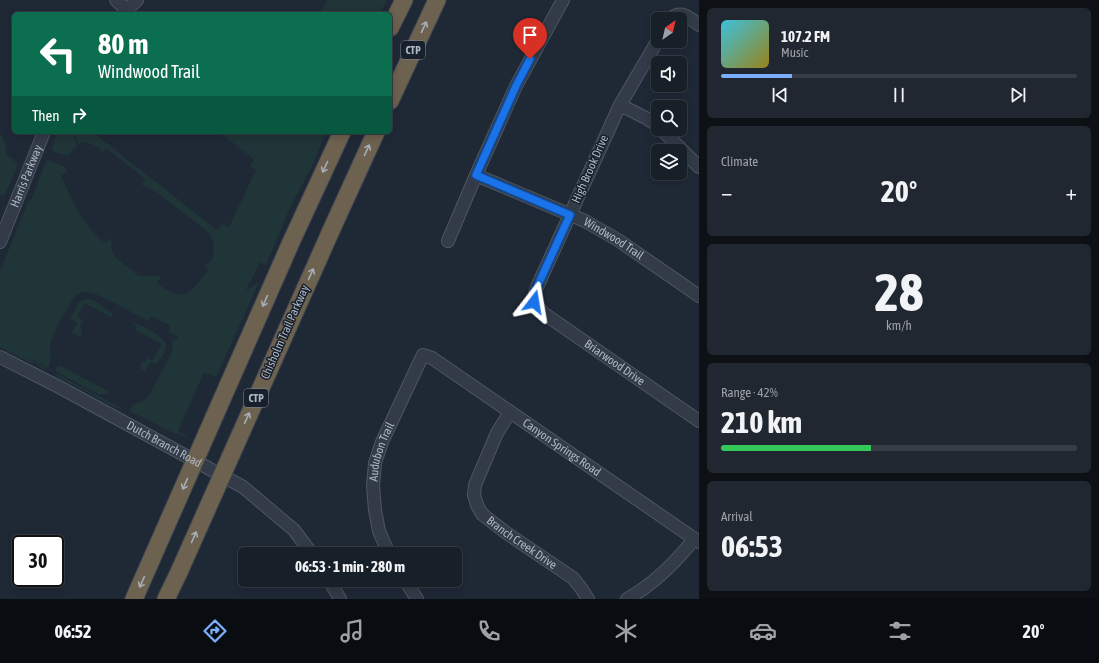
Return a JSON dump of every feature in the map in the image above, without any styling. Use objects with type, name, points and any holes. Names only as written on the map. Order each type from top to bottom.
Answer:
[{"type":"highway","name":"CTP","points":[[392,24],[404,0]]},
{"type":"highway","name":"CTP","points":[[392,97],[437,0]]},
{"type":"highway","name":"CTP","points":[[134,599],[292,240],[341,134]]},
{"type":"highway","name":"Chisholm Trail Parkway","points":[[166,599],[375,134]]},
{"type":"street","points":[[116,0],[125,12],[137,0]]},
{"type":"street","points":[[448,241],[516,86],[563,0]]},
{"type":"street","points":[[687,15],[699,25]]},
{"type":"street","name":"High Brook Drive","points":[[534,302],[534,293],[620,105],[653,48]]},
{"type":"street","points":[[620,105],[651,121]]},
{"type":"street","name":"Harris Parkway","points":[[1,240],[43,134]]},
{"type":"street","points":[[668,136],[699,167]]},
{"type":"street","name":"Windwood Trail","points":[[476,175],[585,221],[618,240],[699,296]]},
{"type":"street","name":"Briarwood Drive","points":[[534,302],[537,308],[546,315],[699,421]]},
{"type":"street","name":"Canyon Springs Road","points":[[423,355],[432,358],[696,540]]},
{"type":"street","name":"Audubon Trail","points":[[386,547],[379,530],[375,510],[373,486],[375,463],[382,442],[423,355]]},
{"type":"street","name":"Dutch Branch Road","points":[[0,357],[61,388],[243,487],[294,530],[307,547]]},
{"type":"street","name":"Branch Creek Drive","points":[[510,412],[497,433],[475,485],[474,494],[477,505],[482,514],[505,532],[573,578],[588,599]]},
{"type":"street","points":[[627,599],[659,576],[696,540]]},
{"type":"street","points":[[333,587],[340,599]]},
{"type":"street","points":[[409,587],[417,599]]},
{"type":"green space","points":[[327,0],[387,0],[381,12],[321,12]]},
{"type":"green space","points":[[0,134],[5,143],[7,155],[17,163],[16,170],[4,196],[0,195]]},
{"type":"green space","points":[[57,134],[73,134],[77,146],[67,156],[51,150]]},
{"type":"green space","points":[[75,134],[95,134],[217,230],[222,224],[229,227],[256,170],[250,166],[254,159],[222,134],[325,134],[312,166],[289,210],[266,265],[260,262],[246,291],[259,282],[216,377],[204,372],[178,431],[187,437],[169,431],[130,411],[133,405],[148,397],[172,352],[172,339],[176,341],[178,337],[168,332],[170,326],[152,316],[148,321],[98,295],[86,292],[77,295],[73,299],[55,330],[50,345],[50,364],[48,368],[29,358],[46,368],[43,369],[35,363],[31,363],[0,347],[0,271],[29,200],[31,201],[47,160],[65,167],[67,172],[61,175],[78,212],[90,228],[105,243],[110,238],[112,244],[111,249],[116,258],[139,276],[158,276],[161,278],[157,283],[174,293],[180,294],[186,293],[197,285],[208,270],[204,265],[209,263],[212,259],[213,242],[207,231],[156,192],[142,185],[145,179],[106,148],[102,153],[96,146],[85,142],[78,143]]},
{"type":"green space","points":[[86,299],[93,300],[113,314],[111,317],[84,303],[77,317],[83,320],[80,327],[82,333],[81,336],[78,336],[72,333],[77,323],[70,319],[79,302]]},
{"type":"green space","points":[[136,323],[160,336],[166,344],[164,354],[157,364],[150,362],[145,371],[141,369],[141,363],[145,362],[148,358],[152,361],[162,344],[135,330],[137,326],[133,324]]},
{"type":"green space","points":[[61,366],[108,391],[109,394],[98,394],[55,371],[57,367]]},
{"type":"green space","points":[[55,373],[121,408],[116,408],[58,377]]},
{"type":"route","points":[[530,59],[516,86],[476,175],[570,215],[534,293],[534,302]]}]
